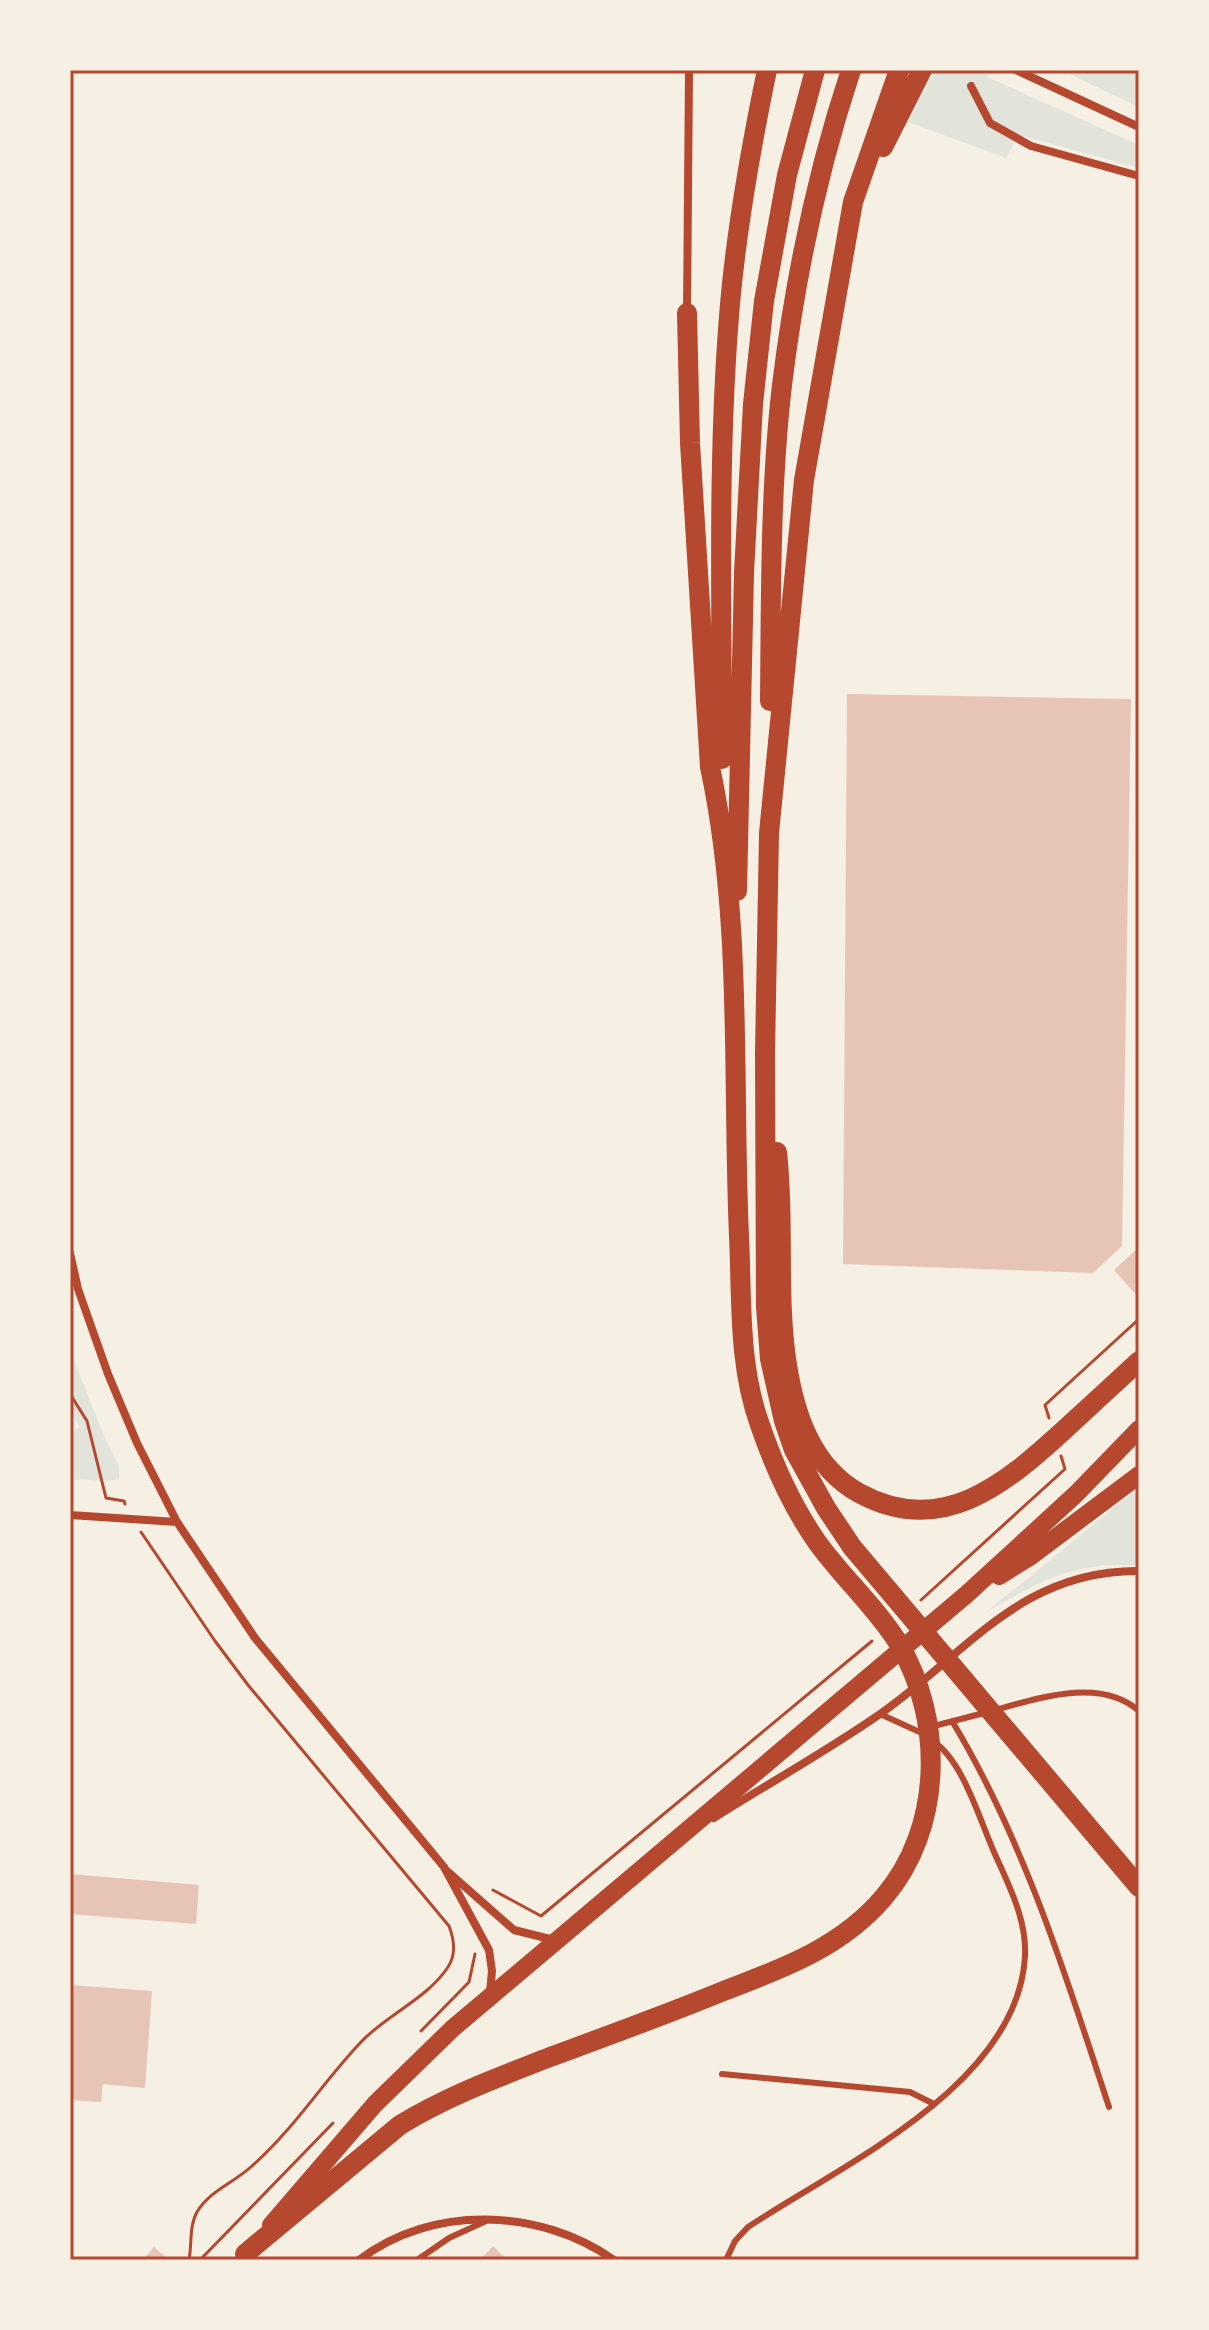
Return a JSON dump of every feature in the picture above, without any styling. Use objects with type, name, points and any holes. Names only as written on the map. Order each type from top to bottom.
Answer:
[{"type":"highway","points":[[718,804],[722,761],[722,478],[726,359],[738,241],[767,70]]},
{"type":"highway","points":[[732,939],[738,876],[744,573],[753,404],[764,301],[787,175],[815,70]]},
{"type":"highway","points":[[851,70],[813,210],[782,386],[774,515],[765,1053],[766,1307],[770,1359],[794,1450],[852,1547],[1139,1887]]},
{"type":"highway","points":[[769,833],[804,480],[853,202],[899,70]]},
{"type":"highway","points":[[850,232],[869,177],[922,70]]},
{"type":"highway","points":[[242,2257],[400,2125],[424,2110],[503,2075],[715,1995],[824,1949],[854,1927],[884,1897],[902,1873],[917,1839],[926,1805],[931,1753],[921,1695],[898,1642],[818,1542],[793,1503],[774,1464],[748,1386],[738,1214],[732,939],[718,804],[710,767],[690,443],[687,313]]},
{"type":"highway","points":[[765,1053],[782,1195],[783,1317],[787,1365],[803,1425],[817,1453],[835,1475],[857,1491],[886,1504],[927,1510],[957,1505],[985,1493],[1016,1471],[1139,1361]]},
{"type":"main road","points":[[242,2257],[375,2104],[452,2029],[967,1594],[1076,1494],[1139,1429]]},
{"type":"main road","points":[[967,1594],[1031,1556],[1139,1475]]},
{"type":"street","points":[[687,313],[689,70]]},
{"type":"street","points":[[1016,70],[1139,127]]},
{"type":"street","points":[[971,86],[990,123],[1031,146],[1139,176]]},
{"type":"street","points":[[70,1256],[78,1289],[108,1374],[137,1443],[177,1522],[255,1638],[444,1867],[514,1930],[555,1940]]},
{"type":"street","points":[[70,1515],[177,1522]]},
{"type":"street","points":[[658,1853],[880,1714],[1004,1614],[1044,1590],[1077,1578],[1110,1571],[1139,1571]]},
{"type":"street","points":[[444,1867],[489,1950],[492,1971],[489,1997]]},
{"type":"street","points":[[359,2260],[380,2244],[433,2223],[490,2220],[535,2224],[584,2240],[614,2260]]},
{"type":"lane","points":[[918,1730],[1034,1699],[1086,1692],[1110,1695],[1139,1711]]},
{"type":"lane","points":[[726,2260],[735,2241],[748,2227],[883,2144],[934,2104],[998,2038],[1012,2013],[1021,1983],[1025,1954],[1014,1897],[954,1760],[943,1747],[918,1730],[880,1714]]},
{"type":"lane","points":[[952,1721],[976,1761],[1035,1895],[1064,1969],[1109,2107]]},
{"type":"lane","points":[[722,2074],[910,2092],[934,2104]]},
{"type":"lane","points":[[417,2260],[449,2238],[490,2220]]},
{"type":"path","points":[[1052,1428],[1045,1405],[1139,1319]]},
{"type":"path","points":[[70,1394],[87,1421],[106,1498],[124,1501],[134,1521],[248,1685],[449,1926],[453,1936],[453,1952],[446,1969],[414,2000],[360,2043],[274,2145],[236,2179],[212,2195],[198,2211],[193,2222],[189,2260]]},
{"type":"path","points":[[922,1600],[1065,1469],[1060,1453]]},
{"type":"path","points":[[493,1890],[541,1916],[875,1638]]},
{"type":"path","points":[[415,2038],[469,1982],[476,1952]]},
{"type":"path","points":[[200,2260],[340,2115]]},
{"type":"shaded area","points":[[935,70],[990,70],[987,77],[1139,145],[1139,168],[1019,135],[1006,158],[908,122]]},
{"type":"shaded area","points":[[1061,70],[1139,70],[1139,107]]},
{"type":"shaded area","points":[[70,1350],[119,1466],[119,1479],[70,1479],[70,1433],[80,1427],[70,1412]]},
{"type":"shaded area","points":[[1139,1487],[1139,1566],[1095,1566],[1076,1570],[1040,1583],[985,1613]]},
{"type":"building","points":[[847,694],[1131,699],[1122,1246],[1093,1273],[843,1264]]},
{"type":"building","points":[[1139,1247],[1139,1298],[1114,1270]]},
{"type":"building","points":[[70,1874],[199,1885],[196,1924],[70,1914]]},
{"type":"building","points":[[70,1985],[152,1991],[145,2088],[103,2084],[101,2102],[70,2100]]},
{"type":"building","points":[[493,2246],[507,2260],[480,2260]]},
{"type":"building","points":[[154,2247],[169,2260],[143,2260]]}]
